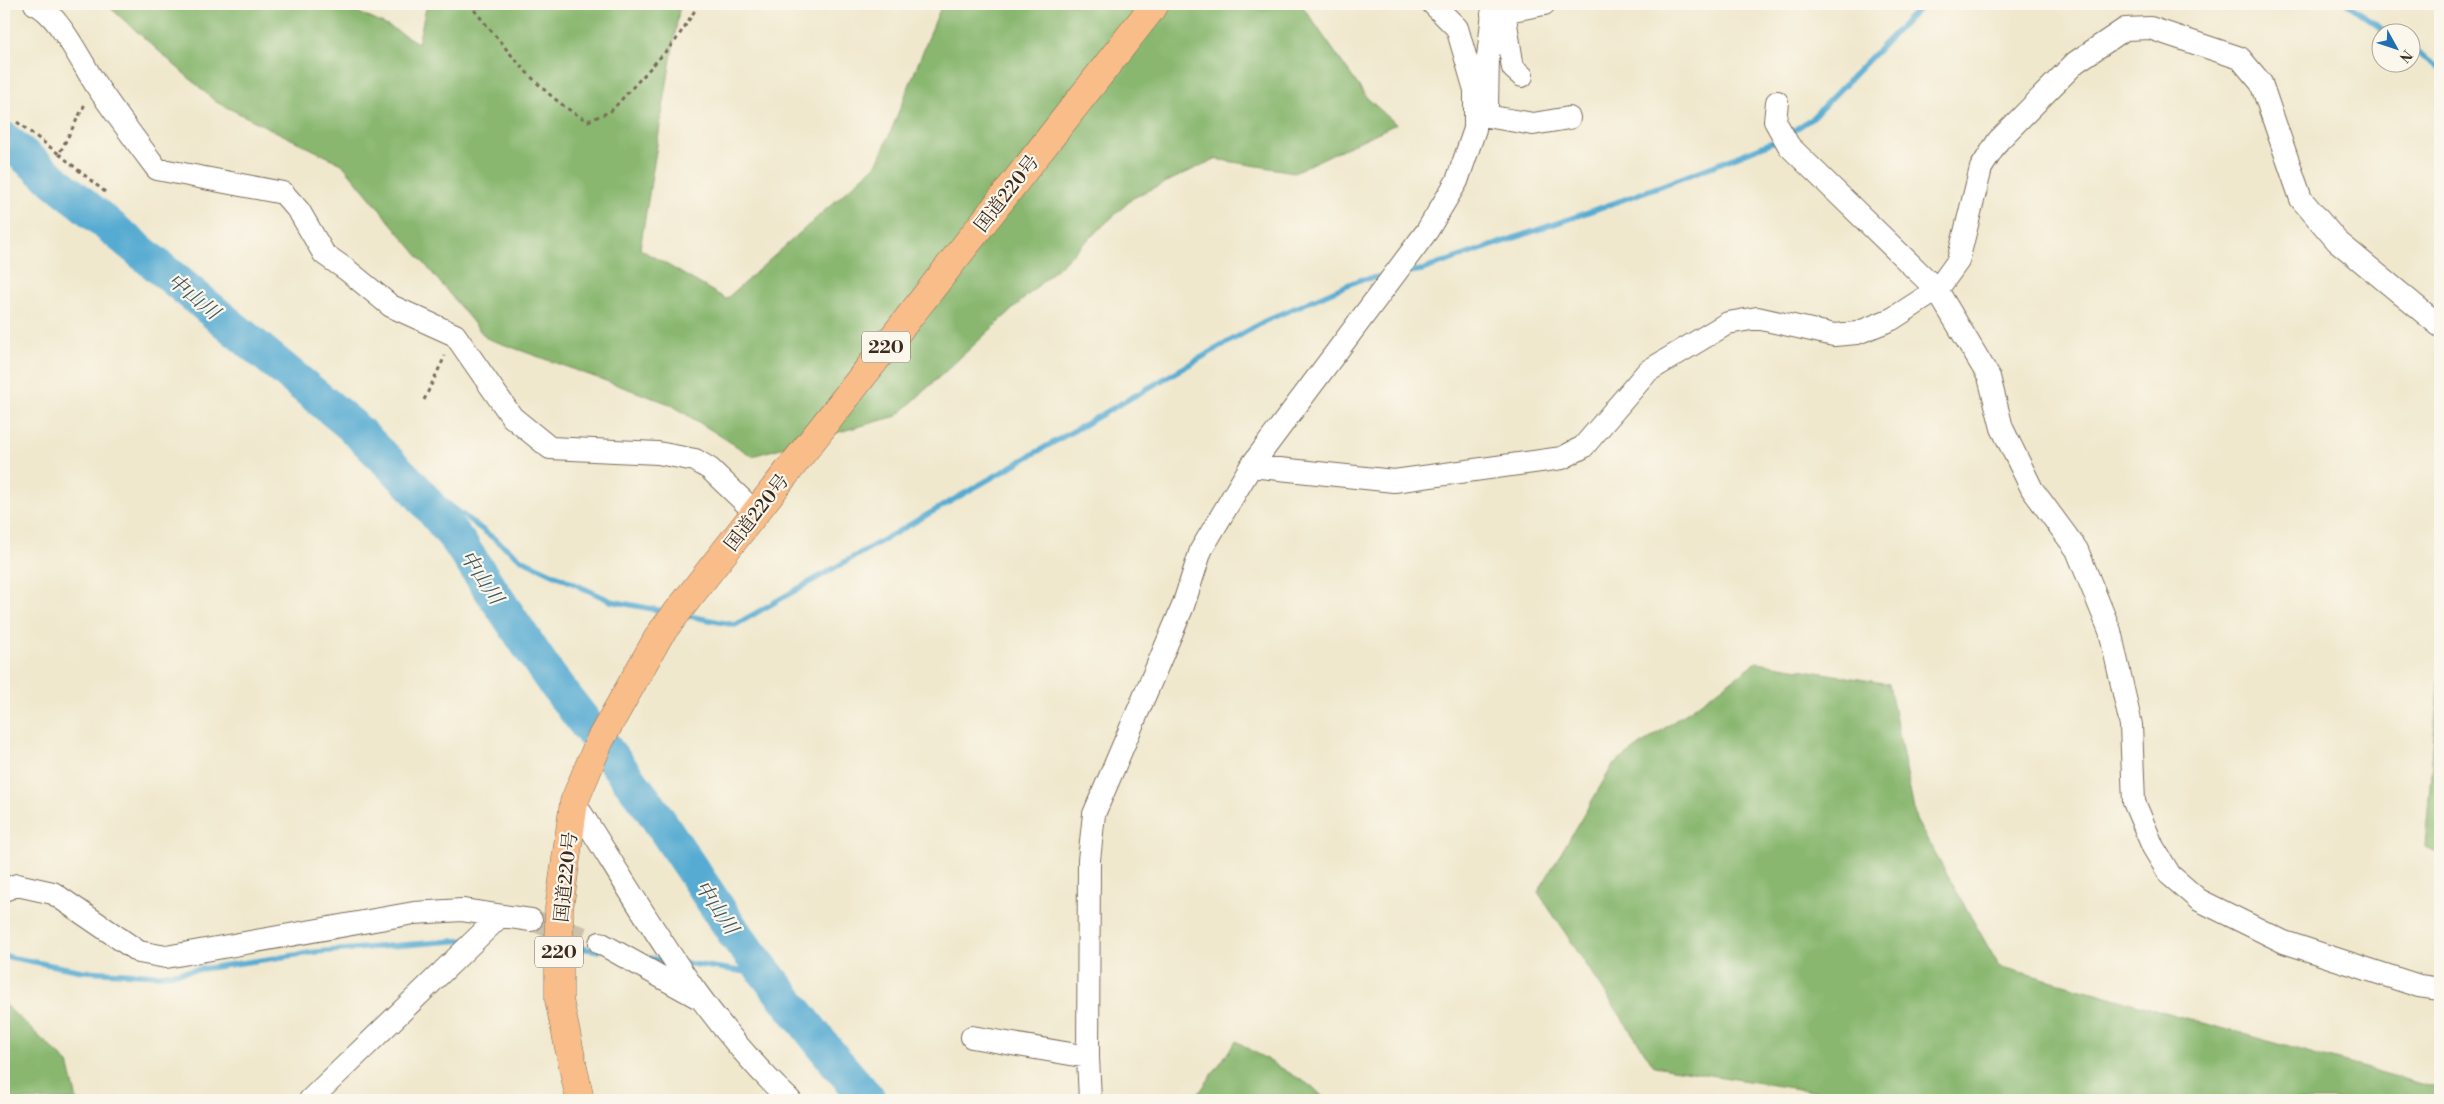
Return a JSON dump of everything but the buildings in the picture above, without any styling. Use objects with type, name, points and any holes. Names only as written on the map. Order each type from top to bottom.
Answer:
[{"type":"highway","name":"国道220号","points":[[580,1100],[559,1000],[559,909],[574,802],[600,740],[660,634],[1155,4]]},
{"type":"street","points":[[35,4],[44,8],[76,51],[96,84],[157,169],[283,193],[298,211],[324,254],[348,270],[391,306],[455,335],[512,417],[550,448],[658,453],[696,460],[710,469],[756,513]]},
{"type":"street","points":[[1433,4],[1456,28],[1481,115]]},
{"type":"street","points":[[1497,10],[1544,4]]},
{"type":"street","points":[[1090,1100],[1088,1057],[1089,860],[1094,814],[1183,606],[1201,550],[1251,466],[1427,231],[1458,181],[1481,115],[1488,57],[1497,10]]},
{"type":"street","points":[[1497,10],[1513,68],[1522,76]]},
{"type":"street","points":[[1251,466],[1394,481],[1562,458],[1583,446],[1648,370],[1728,323],[1758,318],[1834,335],[1857,333],[1892,319],[1937,290],[1958,261],[1981,168],[1998,141],[2076,62],[2125,29],[2150,28],[2240,58],[2261,83],[2301,199],[2337,241],[2440,326]]},
{"type":"street","points":[[1777,102],[1775,121],[1789,146],[1937,290],[1989,377],[2002,428],[2032,489],[2077,550],[2110,630],[2131,725],[2134,802],[2153,846],[2170,875],[2199,900],[2284,942],[2419,986],[2440,989]]},
{"type":"street","points":[[1481,115],[1533,124],[1569,118]]},
{"type":"street","points":[[574,802],[701,999],[781,1096]]},
{"type":"street","points":[[4,890],[17,885],[53,893],[139,952],[166,957],[414,913],[462,910],[530,920]]},
{"type":"street","points":[[310,1100],[500,916]]},
{"type":"street","points":[[600,943],[701,999]]},
{"type":"street","points":[[972,1037],[1088,1057]]},
{"type":"path","points":[[469,4],[536,84],[568,111],[588,121],[610,111],[676,40],[699,4]]},
{"type":"path","points":[[59,154],[96,84]]},
{"type":"path","points":[[17,122],[105,192]]},
{"type":"path","points":[[424,400],[455,335]]},
{"type":"green space","points":[[106,4],[340,4],[392,28],[418,43],[427,4],[680,4],[640,249],[726,299],[878,163],[942,4],[1301,4],[1367,98],[1396,124],[1294,172],[1215,159],[1133,198],[897,416],[752,456],[670,404],[486,338],[342,164],[216,102]]},
{"type":"green space","points":[[2440,661],[2440,854],[2425,847]]},
{"type":"green space","points":[[1757,662],[1889,684],[1916,820],[1999,966],[2440,1089],[2440,1100],[1842,1100],[1823,1093],[1654,1066],[1538,892],[1613,765]]},
{"type":"green space","points":[[4,1004],[68,1063],[77,1100],[4,1100]]},
{"type":"green space","points":[[1236,1041],[1313,1087],[1326,1100],[1194,1100]]},
{"type":"waterway","points":[[1788,134],[1811,119],[1923,4]]},
{"type":"waterway","points":[[2348,4],[2372,22]]},
{"type":"waterway","points":[[2422,56],[2440,69]]},
{"type":"waterway","name":"中山川","points":[[4,139],[351,425],[413,486],[458,541],[549,676],[650,807],[737,937],[836,1062],[869,1100]]},
{"type":"waterway","points":[[1403,273],[1422,270],[1602,207],[1780,139]]},
{"type":"waterway","points":[[684,615],[735,625],[1265,321],[1359,280],[1384,276]]},
{"type":"waterway","points":[[413,486],[439,497],[521,559],[611,601],[668,612]]},
{"type":"waterway","points":[[4,956],[82,971],[161,975],[316,952],[466,940]]},
{"type":"waterway","points":[[580,948],[599,951]]},
{"type":"waterway","points":[[643,957],[666,961]]},
{"type":"waterway","points":[[685,963],[767,975]]},
{"type":"tunnel","points":[[531,920],[600,943]]}]
